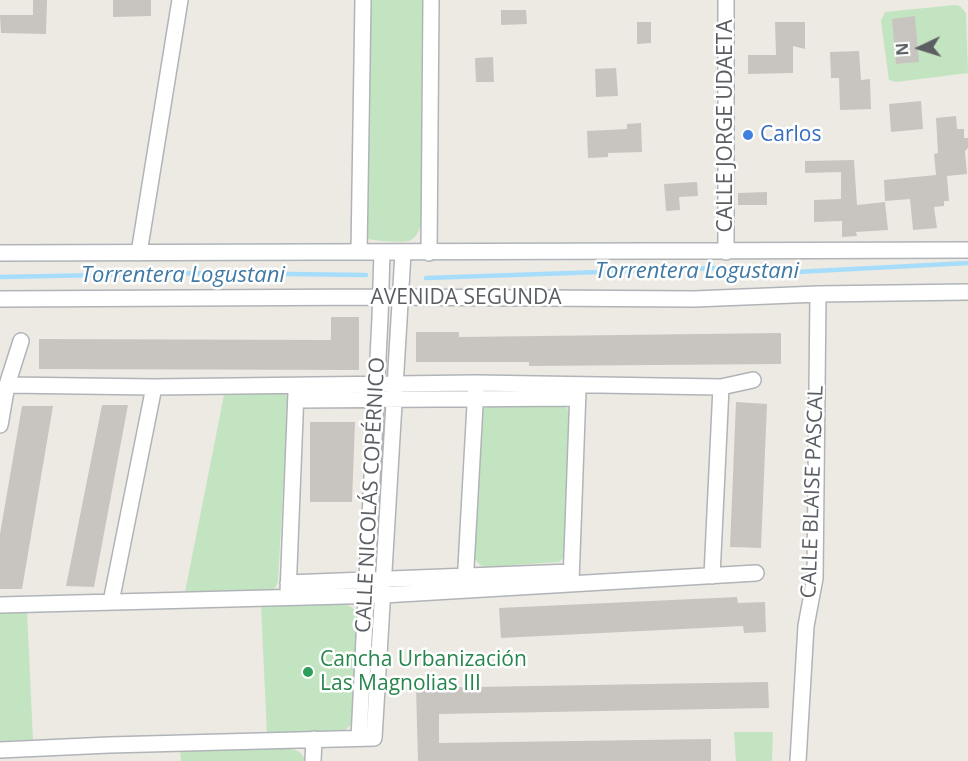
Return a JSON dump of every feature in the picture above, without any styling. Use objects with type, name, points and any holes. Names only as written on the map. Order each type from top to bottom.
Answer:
[{"type":"street","points":[[139,253],[180,0]]},
{"type":"street","points":[[359,252],[363,0]]},
{"type":"street","points":[[429,253],[431,0]]},
{"type":"street","name":"CALLE JORGE UDAETA","points":[[726,0],[726,252]]},
{"type":"street","points":[[0,253],[968,250]]},
{"type":"street","name":"CALLE NICOLÁS COPÉRNICO","points":[[366,738],[367,588],[382,252]]},
{"type":"street","name":"CALLE NICOLÁS COPÉRNICO","points":[[366,738],[383,596],[403,253]]},
{"type":"street","name":"AVENIDA SEGUNDA","points":[[0,299],[381,297],[693,299],[818,294],[968,292]]},
{"type":"street","name":"CALLE BLAISE PASCAL","points":[[798,761],[806,626],[814,578],[818,294]]},
{"type":"street","points":[[0,425],[7,385],[21,340]]},
{"type":"street","points":[[7,385],[154,387],[297,384],[376,391],[578,391],[721,387],[753,380]]},
{"type":"street","points":[[288,591],[297,384]]},
{"type":"street","points":[[111,602],[154,387]]},
{"type":"street","points":[[712,576],[721,387]]},
{"type":"street","points":[[465,584],[475,390]]},
{"type":"street","points":[[296,400],[376,391]]},
{"type":"street","points":[[571,578],[578,391]]},
{"type":"street","points":[[367,588],[383,596],[465,584],[571,578],[712,576],[756,573]]},
{"type":"street","points":[[0,605],[111,602],[367,588],[383,580],[465,584]]},
{"type":"street","points":[[0,750],[366,738]]},
{"type":"street","points":[[313,761],[314,739]]},
{"type":"street","points":[[109,745],[110,761]]},
{"type":"green space","points":[[367,0],[422,0],[421,225],[409,241],[368,239],[364,232]]},
{"type":"green space","points":[[960,6],[966,13],[968,73],[896,82],[889,80],[881,21],[885,12]]},
{"type":"green space","points":[[225,390],[281,390],[288,400],[278,582],[270,591],[185,592]]},
{"type":"green space","points":[[491,404],[561,404],[569,410],[571,418],[565,556],[559,562],[485,567],[474,558],[481,415],[482,410]]},
{"type":"green space","name":"Cancha Urbanización Las Magnolias III","points":[[345,604],[353,608],[357,615],[352,724],[337,733],[267,735],[261,606]]},
{"type":"green space","points":[[27,611],[33,740],[0,741],[0,612]]},
{"type":"green space","points":[[734,732],[773,732],[772,761],[736,761]]},
{"type":"green space","points":[[180,749],[291,749],[300,752],[305,761],[181,761]]},
{"type":"building","points":[[33,0],[47,0],[46,34],[1,33],[0,15],[33,15]]},
{"type":"building","points":[[113,0],[151,0],[151,16],[113,17]]},
{"type":"building","points":[[501,10],[526,10],[527,24],[501,25]]},
{"type":"building","points":[[915,16],[919,62],[896,64],[892,19]]},
{"type":"building","points":[[637,22],[651,22],[651,43],[637,44]]},
{"type":"building","points":[[775,22],[805,22],[805,49],[793,46],[793,73],[748,74],[748,55],[776,55]]},
{"type":"building","points":[[859,51],[861,80],[870,79],[871,109],[840,110],[839,78],[831,78],[830,52]]},
{"type":"building","points":[[493,57],[494,82],[476,82],[475,58]]},
{"type":"building","points":[[616,68],[618,96],[596,97],[595,69]]},
{"type":"building","points":[[921,101],[923,129],[891,132],[889,104]]},
{"type":"building","points":[[956,116],[957,129],[964,129],[964,138],[968,138],[968,148],[965,151],[967,174],[947,176],[949,201],[944,201],[944,206],[934,207],[937,228],[913,230],[910,199],[885,201],[884,180],[936,175],[934,154],[938,153],[936,118]]},
{"type":"building","points":[[641,123],[642,152],[608,153],[608,157],[588,158],[587,131],[627,129],[627,124]]},
{"type":"building","points":[[854,160],[857,205],[885,202],[888,230],[856,232],[857,236],[842,237],[842,221],[814,222],[814,200],[841,199],[841,172],[805,173],[805,161]]},
{"type":"building","points":[[697,182],[698,196],[679,197],[680,210],[666,211],[664,184]]},
{"type":"building","points":[[767,192],[767,205],[738,205],[738,193]]},
{"type":"building","points":[[331,317],[359,317],[359,370],[39,369],[39,339],[331,340]]},
{"type":"building","points":[[416,332],[459,332],[459,337],[781,333],[781,364],[529,366],[529,362],[416,362]]},
{"type":"building","points":[[736,402],[767,404],[761,548],[730,547]]},
{"type":"building","points":[[102,405],[128,405],[94,587],[66,586]]},
{"type":"building","points":[[22,406],[53,406],[22,589],[0,589],[0,534]]},
{"type":"building","points":[[310,422],[355,422],[352,502],[310,502]]},
{"type":"building","points":[[737,597],[738,603],[765,602],[766,632],[744,633],[743,626],[501,638],[499,608]]},
{"type":"building","points":[[768,682],[769,708],[439,714],[439,743],[711,739],[711,761],[418,761],[416,688]]},
{"type":"waterway","name":"Torrentera Logustani","points":[[426,278],[717,268],[796,272],[968,263]]},
{"type":"waterway","name":"Torrentera Logustani","points":[[0,277],[207,273],[366,275]]},
{"type":"place","name":"Carlos","points":[[748,135]]},
{"type":"place","name":"Cancha Urbanización Las Magnolias III","points":[[308,672]]}]
